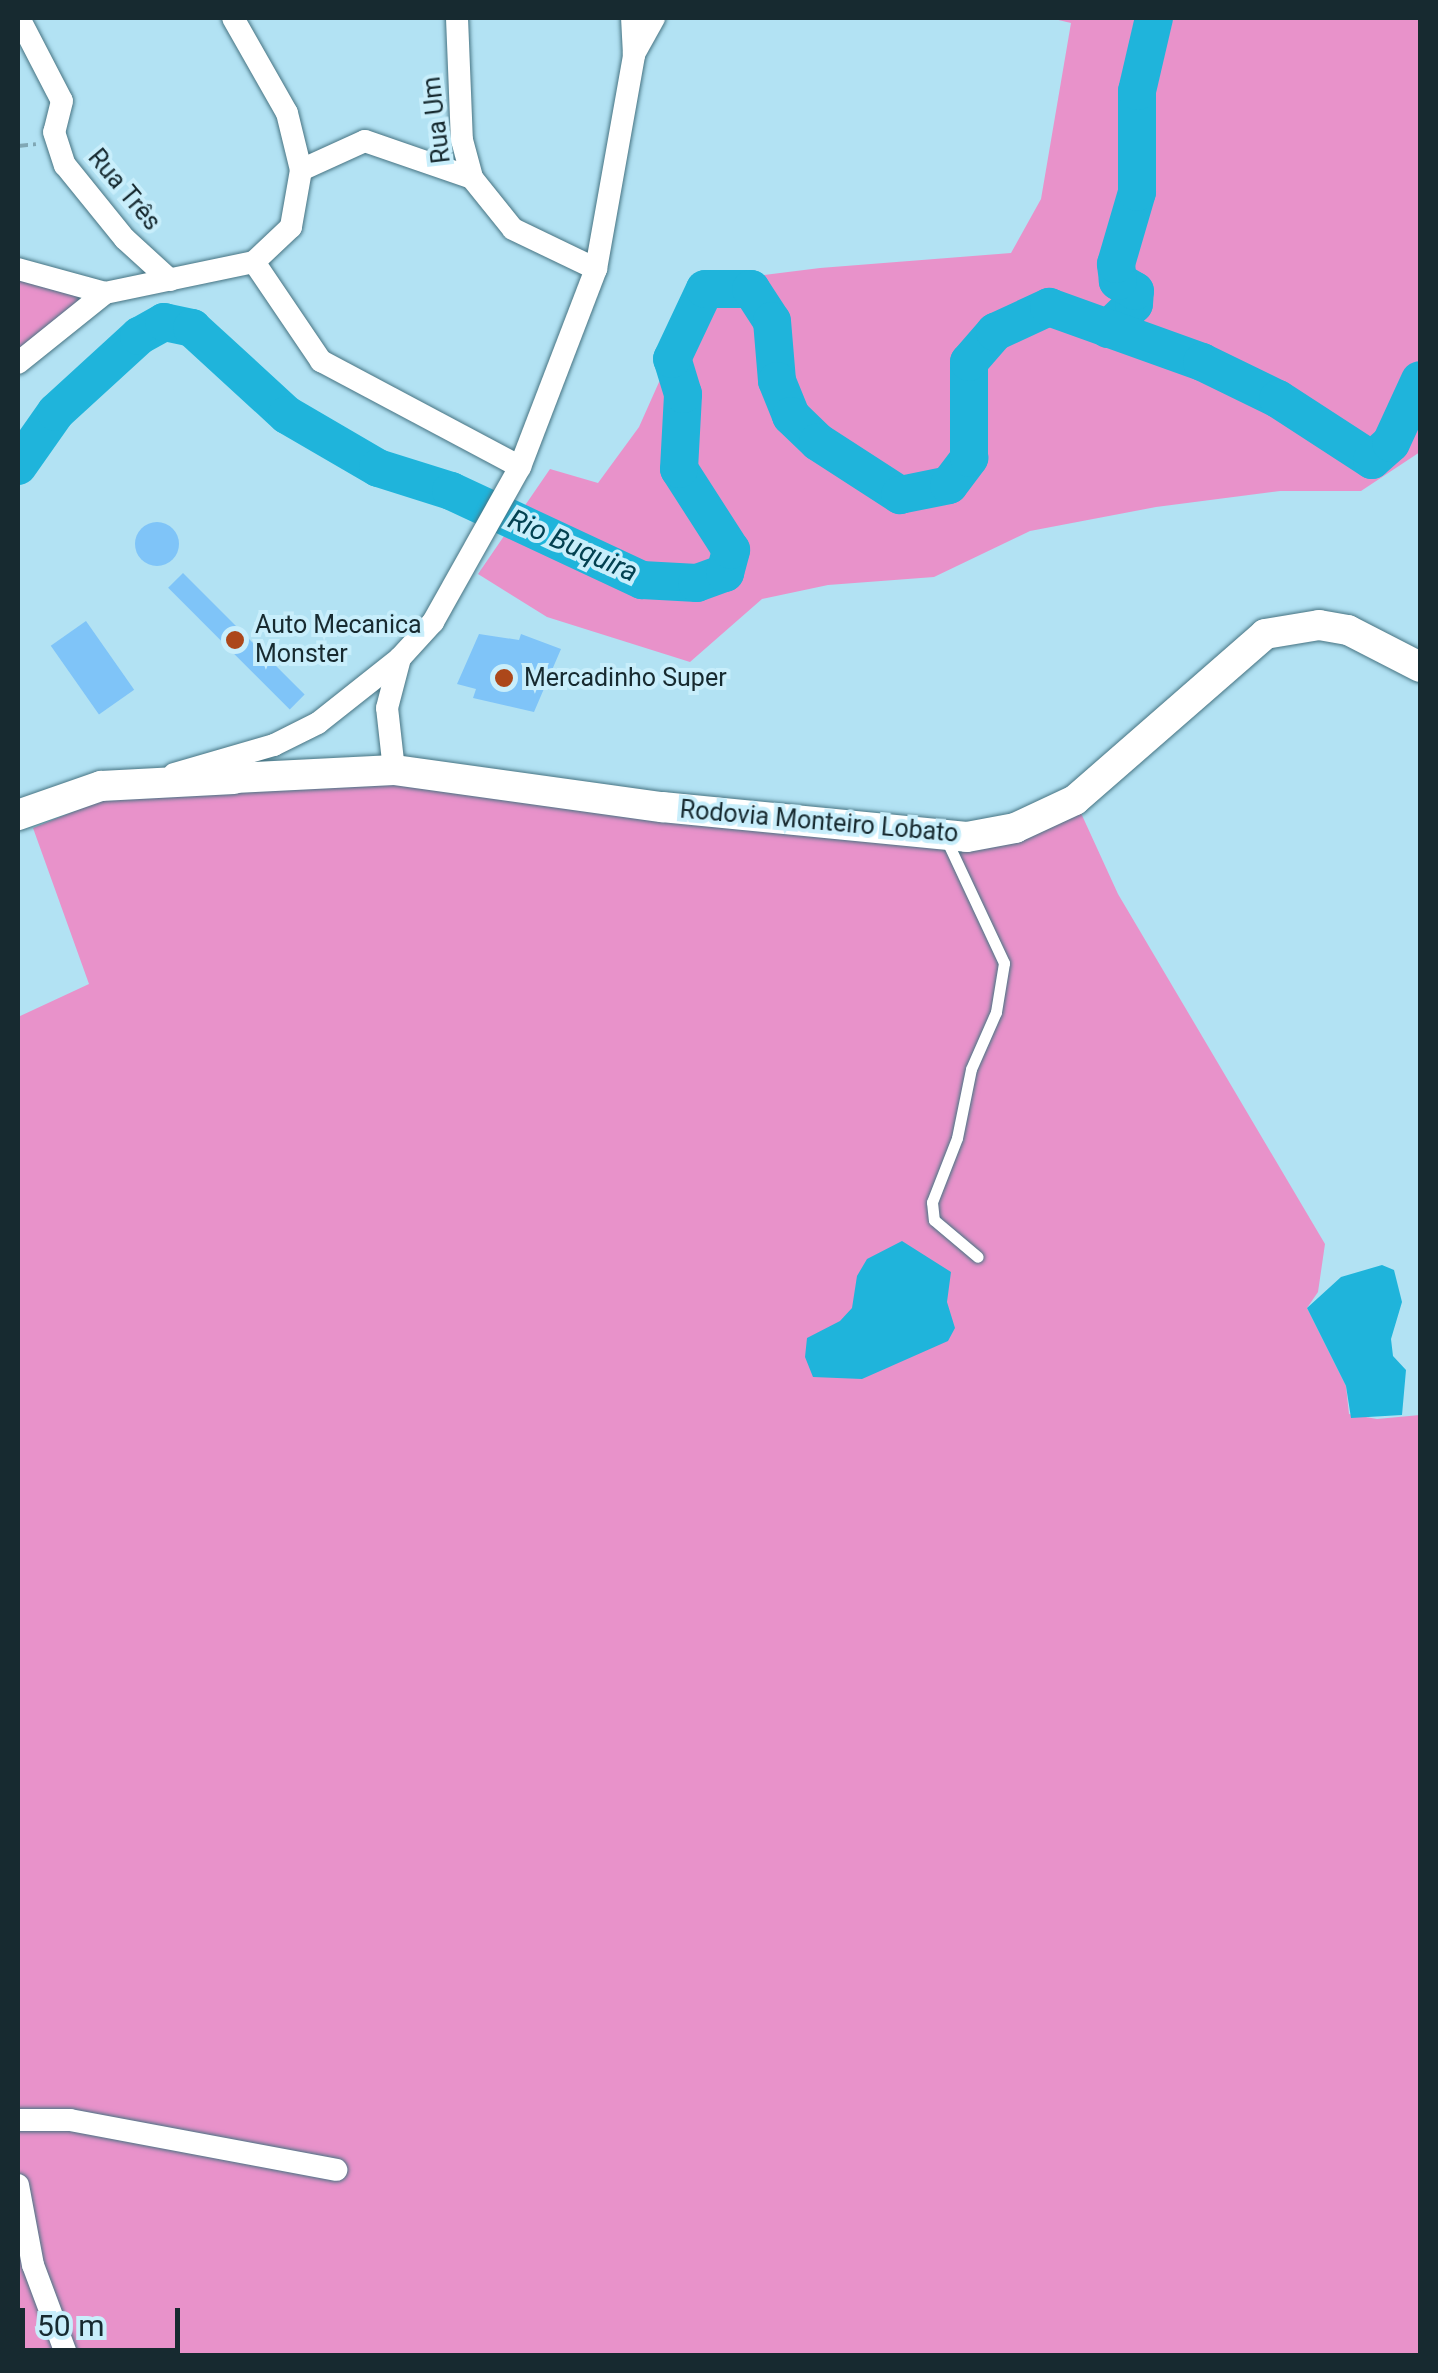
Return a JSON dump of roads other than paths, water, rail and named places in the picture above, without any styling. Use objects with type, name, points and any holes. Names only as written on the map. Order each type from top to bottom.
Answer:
[{"type":"main road","name":"Rodovia Monteiro Lobato","points":[[18,815],[101,786],[319,769],[394,770],[662,807],[944,835],[1015,828],[1075,800],[1265,634],[1319,625],[1348,630],[1420,667]]},
{"type":"main road","name":"Rodovia Monteiro Lobato","points":[[18,833],[144,782]]},
{"type":"street","name":"Rua Três","points":[[20,18],[62,101],[54,132],[65,165],[124,239],[170,280]]},
{"type":"street","points":[[18,268],[105,293],[254,262],[290,227],[300,170],[287,114],[233,18]]},
{"type":"street","name":"Rua Um","points":[[456,18],[462,140],[472,178],[513,229],[596,269]]},
{"type":"street","points":[[144,782],[274,745],[318,722],[400,658],[433,622],[520,466],[596,269],[634,55],[632,18]]},
{"type":"street","points":[[634,55],[654,18]]},
{"type":"street","points":[[300,170],[365,141],[472,178]]},
{"type":"street","points":[[254,262],[321,361],[520,466]]},
{"type":"street","points":[[18,363],[105,293]]},
{"type":"street","points":[[394,770],[386,708],[400,658]]},
{"type":"street","points":[[18,2120],[70,2120],[336,2170]]},
{"type":"street","points":[[18,2186],[33,2265],[67,2356]]},
{"type":"lane","points":[[944,835],[1004,963],[996,1012],[972,1069],[957,1138],[932,1202],[934,1220],[978,1257]]},
{"type":"water","points":[[902,1241],[951,1272],[947,1302],[955,1328],[948,1341],[862,1379],[813,1377],[805,1357],[807,1338],[840,1321],[852,1308],[857,1276],[867,1259]]},
{"type":"water","points":[[1382,1265],[1394,1270],[1402,1302],[1391,1339],[1393,1356],[1406,1370],[1402,1415],[1351,1418],[1346,1386],[1307,1308],[1341,1277]]},
{"type":"waterway","points":[[1108,329],[1134,304],[1135,291],[1118,281],[1116,264],[1137,192],[1137,91],[1154,18]]},
{"type":"waterway","name":"Rio Buquira","points":[[18,466],[56,412],[139,336],[164,322],[192,328],[287,415],[378,468],[451,491],[642,580],[697,583],[725,573],[731,550],[679,469],[683,394],[672,359],[705,289],[751,289],[772,321],[777,381],[791,416],[818,442],[900,495],[949,485],[969,458],[969,362],[995,332],[1049,307],[1202,362],[1278,399],[1372,460],[1391,443],[1420,380]]},
{"type":"place","name":"Auto Mecanica Monster","points":[[235,640]]},
{"type":"place","name":"Mercadinho Super","points":[[504,678]]}]
